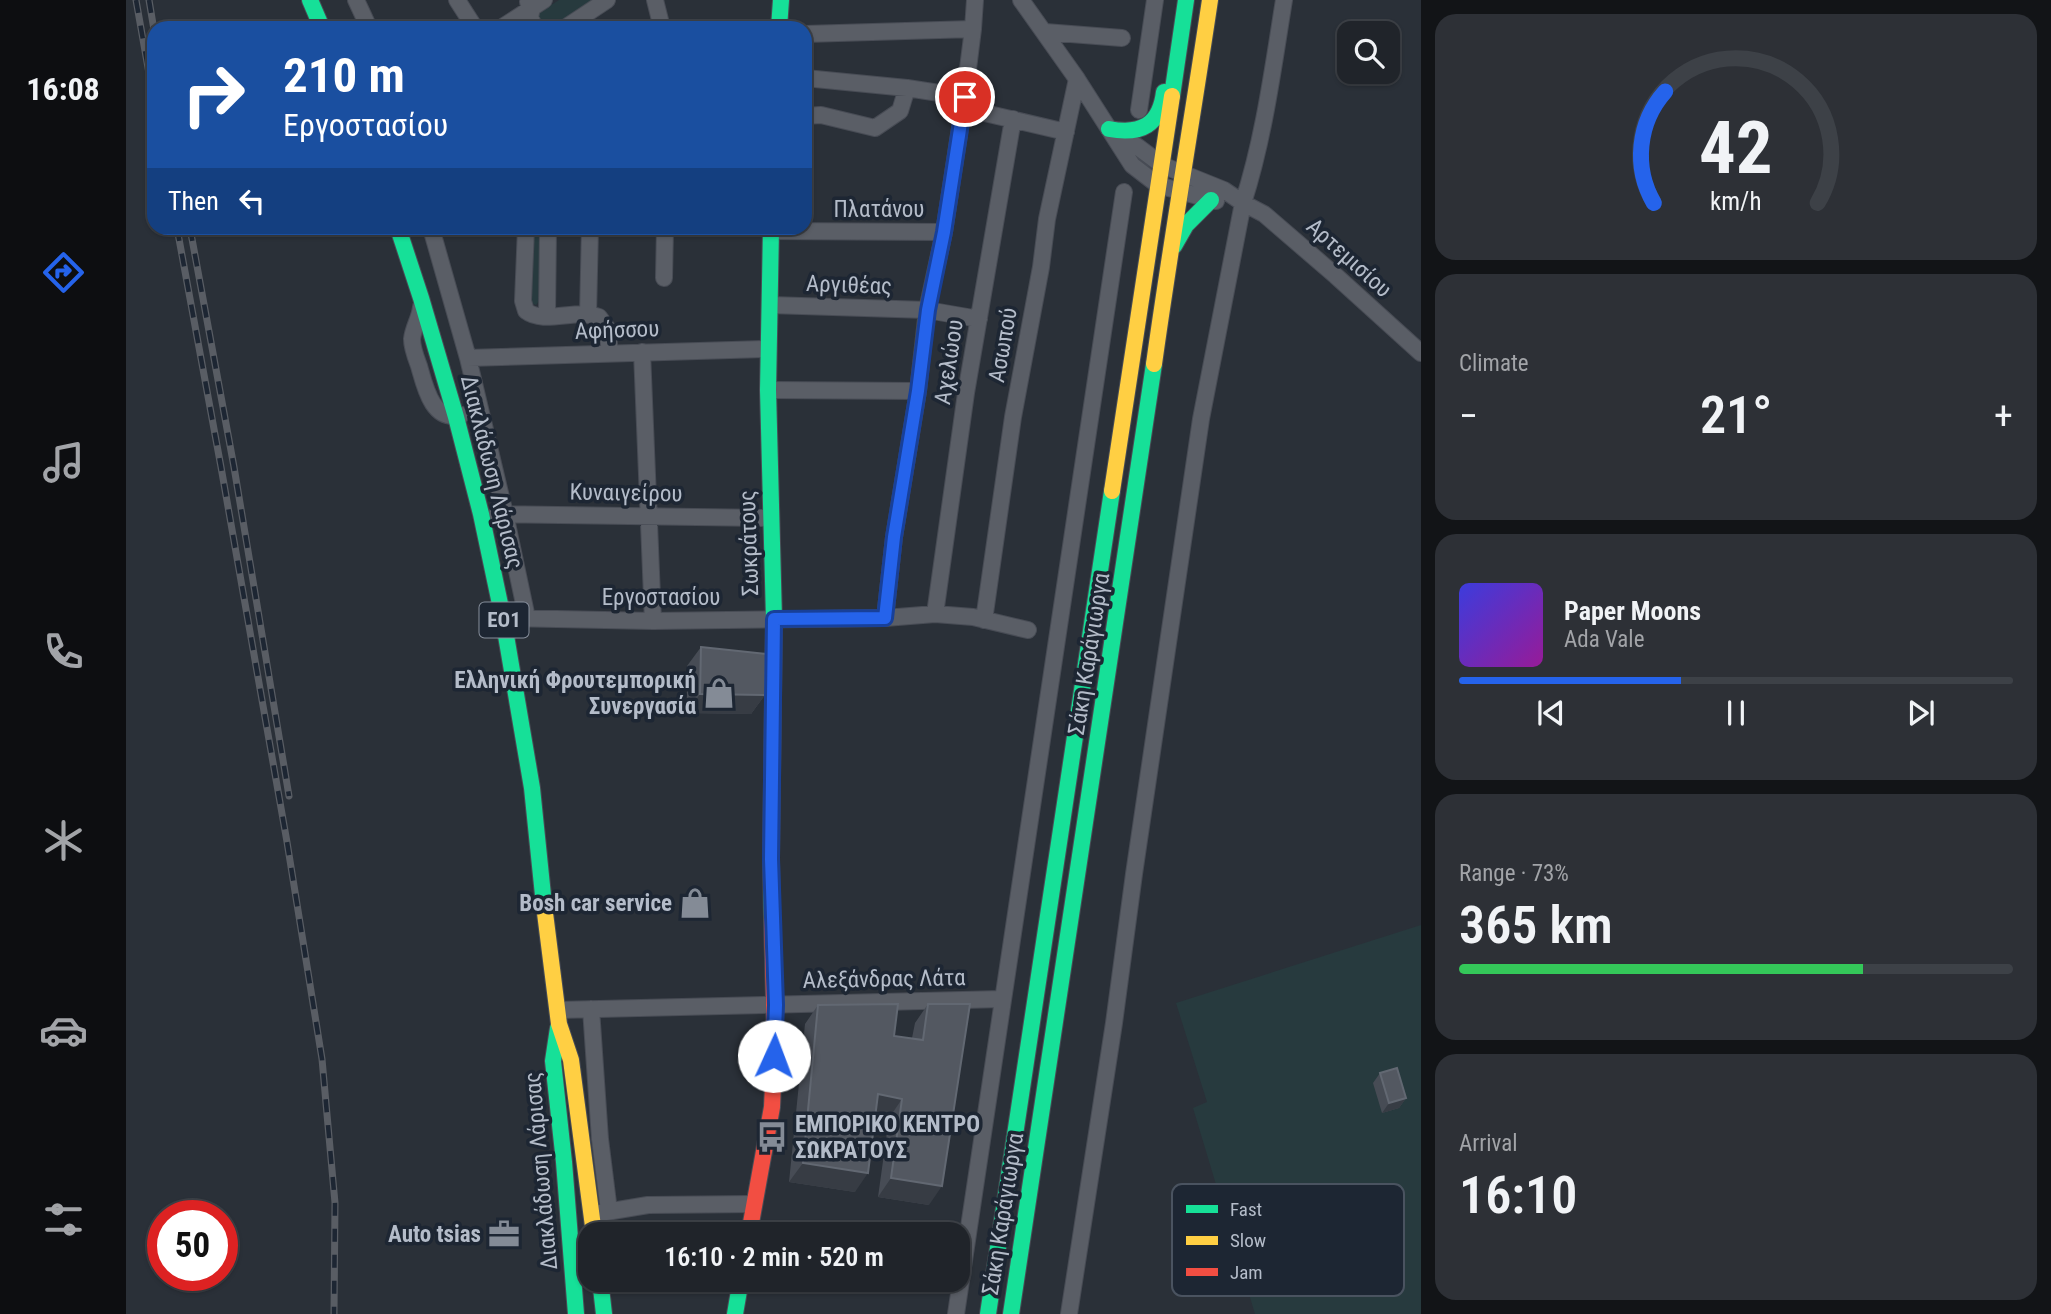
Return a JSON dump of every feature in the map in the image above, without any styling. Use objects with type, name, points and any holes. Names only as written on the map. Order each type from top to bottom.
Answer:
[{"type":"main road","points":[[310,0],[319,21]]},
{"type":"main road","points":[[779,21],[780,0]]},
{"type":"main road","name":"Σάκη Καράγιωργα","points":[[988,1314],[1186,0]]},
{"type":"main road","name":"Σάκη Καράγιωργα","points":[[1012,1314],[1147,420],[1168,256],[1184,174],[1210,0]]},
{"type":"main road","points":[[1109,129],[1133,130],[1154,119],[1161,107],[1164,90],[1174,77]]},
{"type":"main road","points":[[1168,256],[1186,225],[1211,200]]},
{"type":"main road","name":"Διακλάδωση Λάρισας","points":[[400,235],[456,416],[481,514],[503,618],[532,788],[558,1017],[571,1060],[593,1222]]},
{"type":"main road","name":"Σωκράτους","points":[[751,1222],[772,1107],[776,1005],[771,859],[774,619],[768,390],[771,235]]},
{"type":"main road","name":"Διακλάδωση Λάρισας","points":[[558,1017],[553,1061],[565,1162],[576,1314]]},
{"type":"main road","points":[[601,1292],[604,1314]]},
{"type":"main road","points":[[735,1314],[739,1292]]},
{"type":"street","points":[[356,0],[366,21]]},
{"type":"street","points":[[457,0],[470,21]]},
{"type":"street","points":[[589,20],[607,0]]},
{"type":"street","points":[[655,0],[660,21]]},
{"type":"street","points":[[885,618],[894,537],[918,391],[928,310],[944,232],[964,102],[974,29],[975,0]]},
{"type":"street","points":[[1021,0],[1077,79],[1132,165],[1158,185],[1211,200],[1243,204]]},
{"type":"street","points":[[1139,110],[1155,0]]},
{"type":"street","points":[[1069,1314],[1201,419],[1243,204],[1259,143],[1284,0]]},
{"type":"street","points":[[510,21],[534,3]]},
{"type":"street","points":[[532,21],[530,17],[534,3]]},
{"type":"street","points":[[812,34],[974,29]]},
{"type":"street","points":[[1045,32],[1122,38]]},
{"type":"street","points":[[812,79],[907,89],[964,102],[1066,132]]},
{"type":"street","name":"Ασωπού","points":[[984,620],[1013,417],[1041,267],[1045,226],[1077,79]]},
{"type":"street","points":[[812,116],[875,128],[900,111],[907,89]]},
{"type":"street","name":"Αχελώου","points":[[935,614],[966,393],[1013,118]]},
{"type":"street","name":"Αρτεμισίου","points":[[1109,129],[1162,165],[1224,190],[1243,204],[1264,214],[1421,353]]},
{"type":"street","points":[[956,1314],[1124,192]]},
{"type":"street","name":"Πλατάνου","points":[[812,230],[944,232]]},
{"type":"street","points":[[433,235],[468,358],[527,618]]},
{"type":"street","points":[[526,235],[523,301],[526,311],[536,317],[588,314],[599,317],[607,328],[610,353]]},
{"type":"street","points":[[547,316],[548,235]]},
{"type":"street","points":[[588,314],[590,235]]},
{"type":"street","points":[[664,278],[665,235]]},
{"type":"street","name":"Αργιθέας","points":[[770,305],[928,310],[979,318]]},
{"type":"street","name":"Αφήσσου","points":[[468,358],[768,349]]},
{"type":"street","points":[[642,352],[653,621]]},
{"type":"street","points":[[768,390],[918,391]]},
{"type":"street","points":[[456,416],[480,410]]},
{"type":"street","name":"Κυναιγείρου","points":[[481,514],[771,518]]},
{"type":"street","name":"Εργοστασίου","points":[[503,618],[653,621],[885,618],[935,614],[972,617],[1028,630]]},
{"type":"street","name":"Αλεξάνδρας Λάτα","points":[[558,1017],[591,1009],[1002,999]]},
{"type":"street","points":[[591,1009],[600,1139],[609,1211]]},
{"type":"street","points":[[592,1215],[648,1205],[754,1204]]},
{"type":"green space","points":[[559,0],[594,0],[562,21],[536,21],[533,17]]},
{"type":"green space","points":[[532,235],[540,235],[539,301],[536,305],[531,303]]},
{"type":"green space","points":[[1421,925],[1421,1314],[1255,1314],[1250,1296],[1404,1296],[1404,1184],[1216,1184],[1193,1108],[1207,1102],[1176,1003]]},
{"type":"building","points":[[701,647],[766,654],[765,695],[700,694]]},
{"type":"building","points":[[898,1004],[894,1036],[923,1040],[928,1004],[970,1004],[942,1186],[891,1178],[902,1099],[878,1094],[868,1173],[803,1163],[818,1005]]},
{"type":"building","points":[[1397,1068],[1406,1098],[1389,1103],[1380,1073]]},
{"type":"railway","points":[[136,0],[147,62]]},
{"type":"railway","points":[[149,0],[152,21]]},
{"type":"railway","points":[[178,235],[287,842],[322,1059],[335,1203],[334,1314]]},
{"type":"railway","points":[[191,235],[234,467],[289,796]]},
{"type":"traffic: fast","points":[[310,0],[319,21]]},
{"type":"traffic: fast","points":[[780,21],[781,0]]},
{"type":"traffic: fast","points":[[1172,96],[1186,0]]},
{"type":"traffic: fast","points":[[1109,129],[1131,130],[1147,125],[1158,113],[1164,92]]},
{"type":"traffic: fast","points":[[1174,246],[1186,225],[1211,200]]},
{"type":"traffic: fast","points":[[400,235],[456,417],[481,514],[503,618],[532,788],[544,905]]},
{"type":"traffic: fast","points":[[771,235],[768,390],[774,619],[772,919]]},
{"type":"traffic: fast","points":[[1011,1314],[1154,364]]},
{"type":"traffic: fast","points":[[988,1314],[1112,491]]},
{"type":"traffic: fast","points":[[558,1028],[553,1061],[576,1314]]},
{"type":"traffic: fast","points":[[601,1292],[604,1314]]},
{"type":"traffic: fast","points":[[735,1314],[739,1292]]},
{"type":"traffic: slow","points":[[1154,364],[1210,0]]},
{"type":"traffic: slow","points":[[1112,491],[1172,96]]},
{"type":"traffic: slow","points":[[544,905],[559,1024],[571,1060],[592,1222]]},
{"type":"traffic: jam","points":[[751,1222],[772,1107],[775,1039],[772,919]]},
{"type":"place","name":"Ελληνική Φρουτεμπορική Συνεργασία","points":[[719,693]]},
{"type":"place","name":"Bosh car service","points":[[695,903]]},
{"type":"place","name":"ΕΜΠΟΡΙΚΟ ΚΕΝΤΡΟ ΣΩΚΡΑΤΟΥΣ","points":[[772,1137]]},
{"type":"place","name":"Auto tsias","points":[[504,1234]]},
{"type":"route","points":[[774,1056],[776,1005],[771,859],[774,619],[885,618],[894,537],[918,391],[928,310],[944,232],[965,97]]}]
